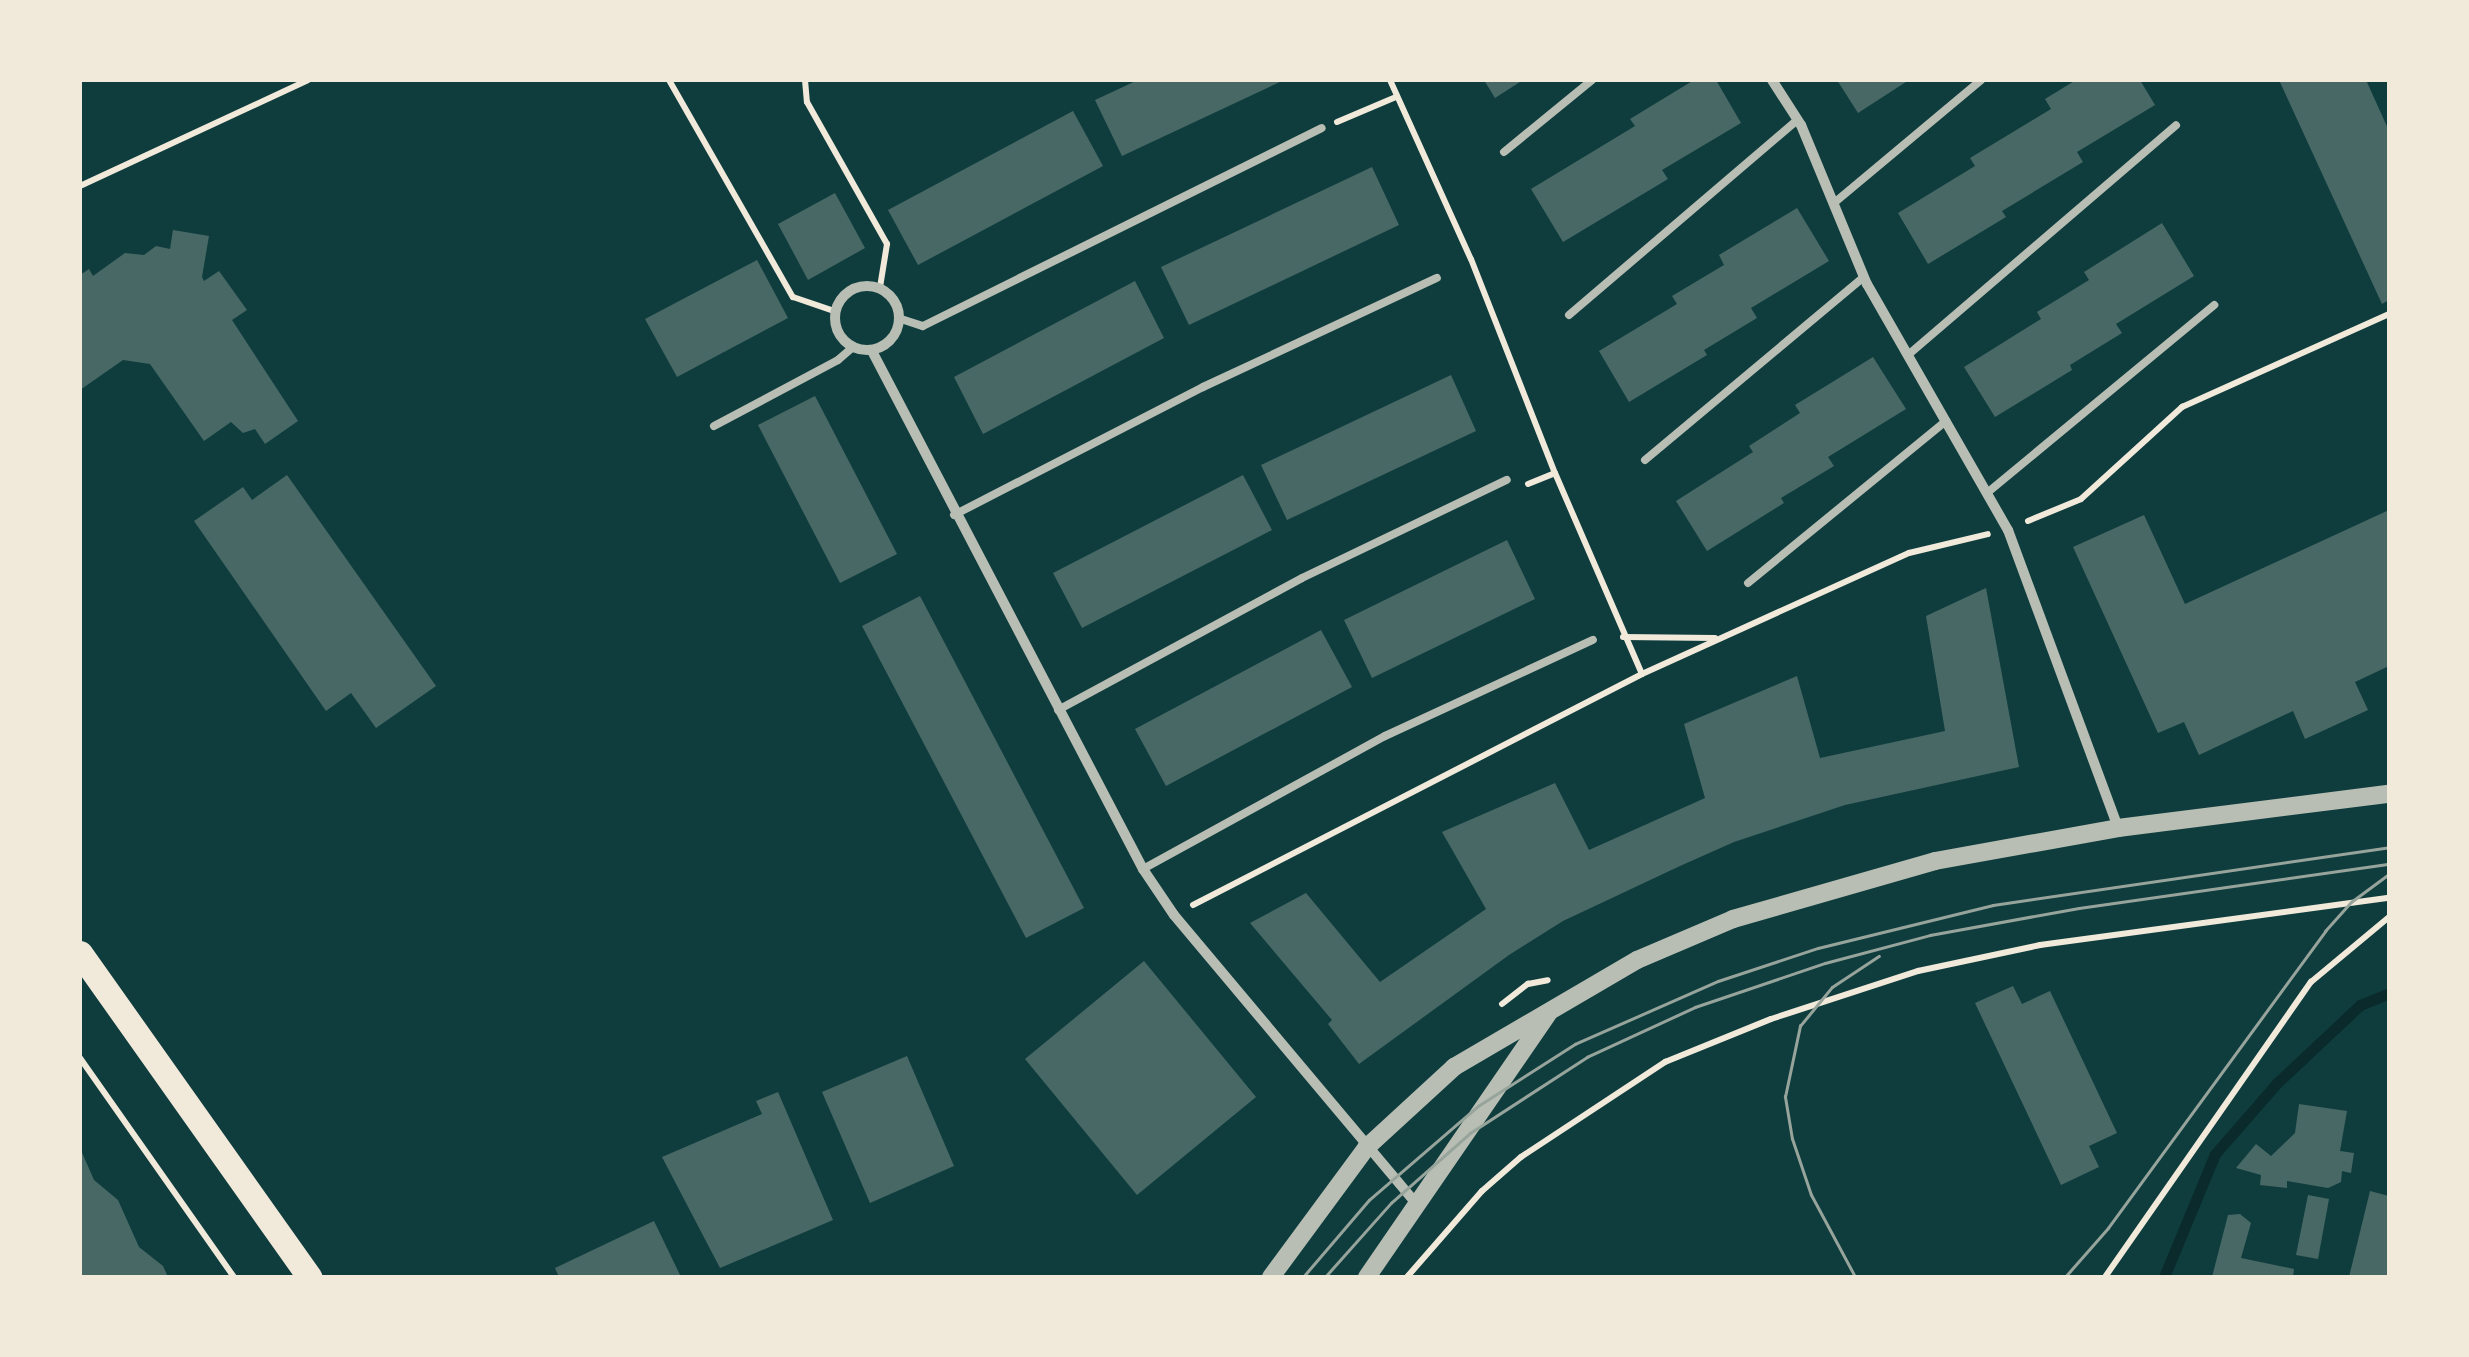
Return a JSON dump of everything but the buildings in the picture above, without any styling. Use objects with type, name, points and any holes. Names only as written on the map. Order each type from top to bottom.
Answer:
[{"type":"main road","points":[[80,953],[309,1277]]},
{"type":"street","points":[[1772,80],[1798,120],[1864,277],[2008,530],[2118,828]]},
{"type":"street","points":[[861,286],[880,287],[896,300],[901,320],[892,341],[872,351],[852,348],[837,333],[834,312],[844,294],[861,286]]},
{"type":"street","points":[[872,351],[954,515],[1143,869],[1174,915],[1417,1206]]},
{"type":"street","points":[[1271,1277],[1366,1148],[1454,1068],[1637,960],[1733,919],[1935,862],[2118,828],[2389,794]]},
{"type":"street","points":[[1367,1277],[1552,1008]]},
{"type":"lane","points":[[1504,152],[1592,80]]},
{"type":"lane","points":[[1834,203],[1980,80]]},
{"type":"lane","points":[[1568,315],[1798,120]]},
{"type":"lane","points":[[1908,355],[2176,125]]},
{"type":"lane","points":[[901,320],[922,326],[1322,128]]},
{"type":"lane","points":[[1645,460],[1864,277]]},
{"type":"lane","points":[[954,515],[1203,387],[1437,278]]},
{"type":"lane","points":[[1987,493],[2214,304]]},
{"type":"lane","points":[[714,426],[838,360],[852,348]]},
{"type":"lane","points":[[1748,583],[1946,420]]},
{"type":"lane","points":[[1058,710],[1302,578],[1507,480]]},
{"type":"lane","points":[[1143,869],[1385,736],[1593,640]]},
{"type":"path","points":[[80,186],[308,80]]},
{"type":"path","points":[[669,80],[792,297],[834,312]]},
{"type":"path","points":[[805,80],[808,102],[887,244],[880,287]]},
{"type":"path","points":[[1390,80],[1472,259],[1642,674]]},
{"type":"path","points":[[1322,128],[1396,96]]},
{"type":"path","points":[[1174,915],[1716,638],[1908,553],[2008,530],[2082,499],[2182,407],[2389,314]]},
{"type":"path","points":[[1593,640],[1625,636],[1716,638]]},
{"type":"path","points":[[1407,1277],[1482,1191],[1536,1147],[1664,1062],[1771,1018],[1918,972],[2040,945],[2389,898]]},
{"type":"path","points":[[2105,1277],[2311,982],[2389,917]]},
{"type":"path","points":[[80,1058],[234,1277]]},
{"type":"waterway","points":[[2164,1277],[2215,1154],[2277,1083],[2360,1005],[2389,993]]},
{"type":"tram line","points":[[1303,1277],[1369,1200],[1478,1106],[1575,1044],[1718,981],[1818,948],[1993,905],[2389,847]]},
{"type":"tram line","points":[[1325,1277],[1391,1203],[1470,1133],[1587,1057],[1695,1007],[1825,963],[1930,935],[2079,908],[2389,864]]},
{"type":"tram line","points":[[2065,1277],[2108,1228],[2325,931],[2351,902],[2389,874]]},
{"type":"tram line","points":[[1855,1277],[1811,1195],[1792,1139],[1785,1097],[1800,1026],[1832,987],[1879,956]]}]
